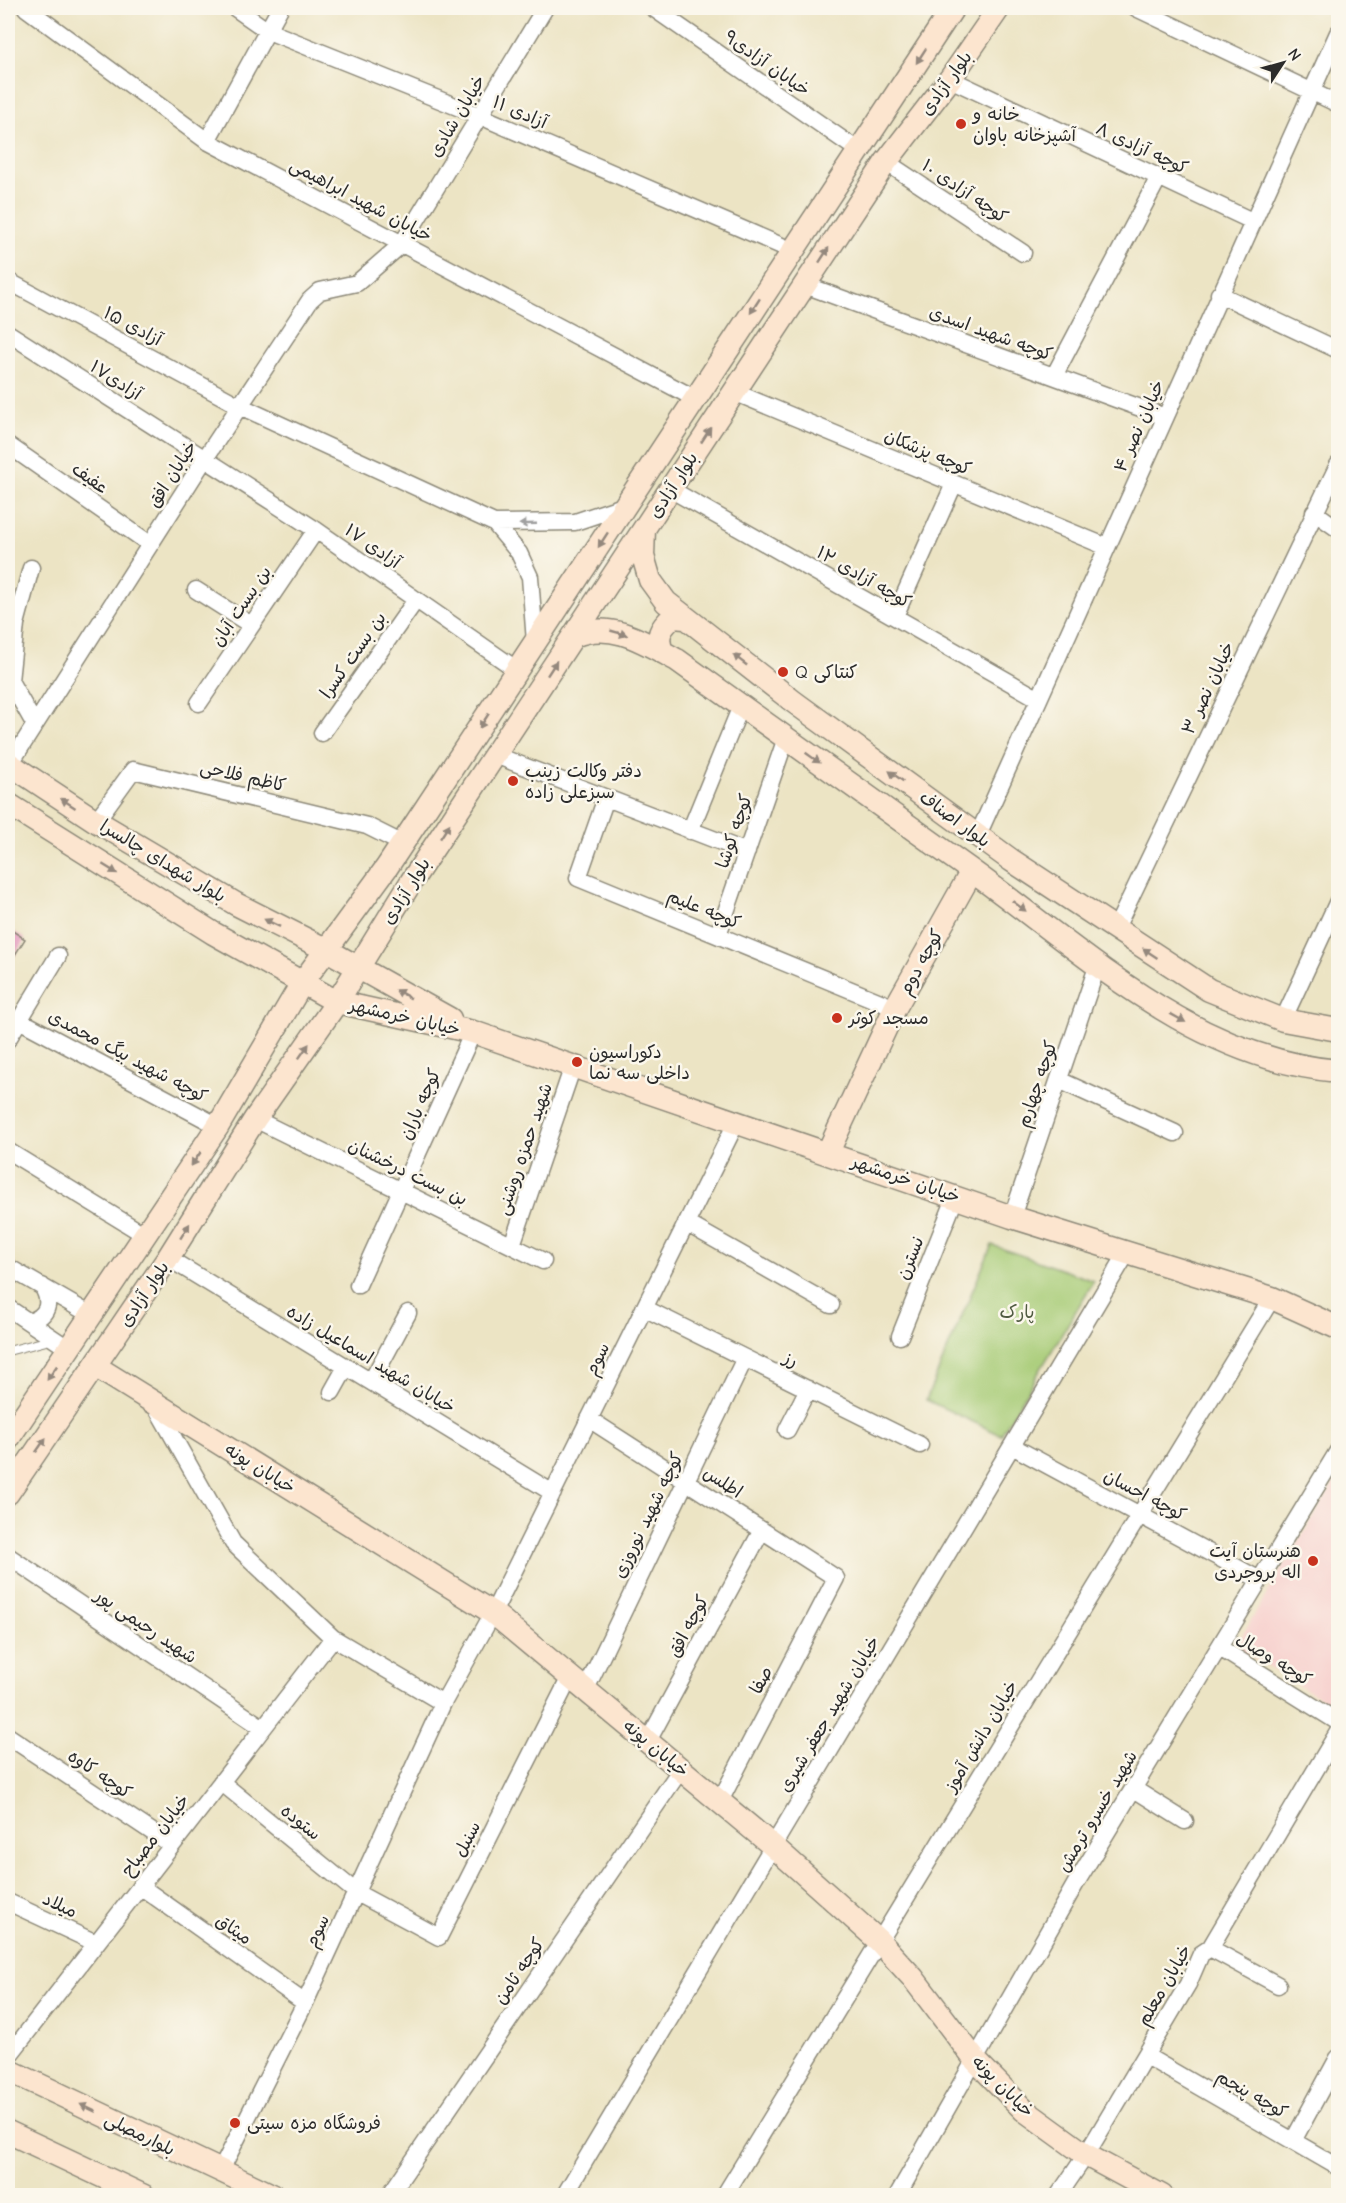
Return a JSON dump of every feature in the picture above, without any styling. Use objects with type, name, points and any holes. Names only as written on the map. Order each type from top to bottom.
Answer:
[{"type":"main road","name":"بلوار آزادی","points":[[8,1439],[61,1344],[91,1315],[218,1126],[302,983],[403,844],[696,399],[791,250],[953,8]]},
{"type":"main road","name":"بلوار آزادی","points":[[8,1493],[168,1258],[255,1119],[337,1002],[411,882],[886,162],[950,79],[999,8]]},
{"type":"main road","name":"بلوار اصناف","points":[[644,528],[643,556],[650,580],[666,602],[794,702],[978,836],[1115,930],[1209,990],[1283,1020],[1338,1030]]},
{"type":"main road","points":[[662,652],[658,640],[662,626],[674,617],[685,618]]},
{"type":"main road","name":"بلوار اصناف","points":[[574,636],[588,630],[610,630],[646,642],[662,652],[972,871],[1137,995],[1183,1021],[1269,1060],[1313,1069],[1338,1071]]},
{"type":"main road","name":"بلوار شهدای چالسرا","points":[[9,764],[96,820],[236,904],[325,949],[357,969]]},
{"type":"main road","name":"بلوار شهدای چالسرا","points":[[8,804],[213,933],[337,1002]]},
{"type":"main road","points":[[387,867],[392,877],[400,882],[411,882]]},
{"type":"main road","name":"کوچه دوم","points":[[828,1152],[895,1008],[972,871]]},
{"type":"main road","points":[[213,933],[226,931],[234,926],[237,918],[236,904]]},
{"type":"main road","name":"خیابان خرمشهر","points":[[357,969],[473,1032]]},
{"type":"main road","name":"خیابان خرمشهر","points":[[337,1002],[473,1032],[1012,1217],[1272,1298],[1338,1328]]},
{"type":"main road","points":[[245,1078],[255,1074],[266,1077],[274,1085],[274,1095]]},
{"type":"main road","name":"خیابان پونه","points":[[95,1366],[493,1613],[773,1846],[879,1941],[913,1978],[976,2061],[1024,2110],[1086,2155],[1162,2196]]},
{"type":"main road","name":"بلوارمصلی","points":[[8,2070],[274,2196]]},
{"type":"main road","points":[[8,2132],[144,2196]]},
{"type":"street","name":"خیابان شهید ابراهیمی","points":[[26,8],[207,141],[696,399]]},
{"type":"street","name":"آزادی ۱۱","points":[[235,8],[268,31],[480,116],[791,250]]},
{"type":"street","points":[[207,141],[280,8]]},
{"type":"street","name":"خیابان شادی","points":[[402,244],[545,8]]},
{"type":"street","name":"خیابان آزادی۹","points":[[653,8],[859,151]]},
{"type":"street","points":[[1136,8],[1338,104]]},
{"type":"street","name":"خیابان نصر ۴","points":[[978,836],[1310,91],[1338,33]]},
{"type":"street","name":"کوچه آزادی ۸","points":[[950,79],[1252,221]]},
{"type":"street","name":"کوچه آزادی ۱۰","points":[[886,162],[1023,253]]},
{"type":"street","points":[[1054,376],[1159,177]]},
{"type":"street","name":"خیابان افق","points":[[9,764],[204,460],[310,300],[320,291],[357,283],[402,244]]},
{"type":"street","name":"آزادی ۱۵","points":[[8,281],[240,406],[494,523]]},
{"type":"street","name":"کوچه شهید اسدی","points":[[805,285],[1165,417]]},
{"type":"street","points":[[1219,294],[1338,350]]},
{"type":"street","name":"آزادی۱۷","points":[[8,333],[204,460]]},
{"type":"street","name":"کوچه پزشکان","points":[[734,392],[1107,547]]},
{"type":"street","name":"عفیف","points":[[8,445],[150,544]]},
{"type":"street","name":"آزادی ۱۷","points":[[204,460],[316,530],[517,670]]},
{"type":"street","name":"خیابان نصر ۳","points":[[1115,930],[1338,465]]},
{"type":"street","points":[[895,616],[954,484]]},
{"type":"street","name":"کوچه آزادی ۱۲","points":[[670,489],[1039,699]]},
{"type":"street","points":[[494,523],[575,522],[626,505]]},
{"type":"street","points":[[1314,512],[1338,529]]},
{"type":"street","points":[[494,523],[519,553],[530,577],[536,642]]},
{"type":"street","name":"بن بست آبان","points":[[199,703],[316,530]]},
{"type":"street","points":[[31,568],[12,621],[10,681],[35,725]]},
{"type":"street","points":[[196,590],[251,625]]},
{"type":"street","name":"بن بست کسرا","points":[[322,733],[416,600]]},
{"type":"street","points":[[690,831],[741,706]]},
{"type":"street","name":"کوچه کوشا","points":[[718,935],[786,738]]},
{"type":"street","points":[[495,755],[747,852]]},
{"type":"street","name":"کاظم فلاحی","points":[[96,820],[133,770],[367,825],[403,844]]},
{"type":"street","name":"کوچه علیم","points":[[606,798],[578,878],[895,1008]]},
{"type":"street","points":[[1283,1020],[1338,901]]},
{"type":"street","points":[[8,1039],[58,956]]},
{"type":"street","name":"کوچه چهارم","points":[[1012,1217],[1098,964]]},
{"type":"street","name":"کوچه شهید بیگ محمدی","points":[[19,1020],[218,1126]]},
{"type":"street","name":"کوچه باران","points":[[358,1286],[473,1032]]},
{"type":"street","name":"شهید حمزه روشنی","points":[[512,1245],[573,1066]]},
{"type":"street","points":[[1059,1080],[1175,1133]]},
{"type":"street","name":"بن بست درخشنان","points":[[255,1119],[543,1261]]},
{"type":"street","name":"سوم","points":[[220,2172],[357,1893],[443,1703],[493,1613],[737,1121]]},
{"type":"street","points":[[8,1151],[145,1235]]},
{"type":"street","name":"نسترن","points":[[900,1336],[956,1196]]},
{"type":"street","points":[[686,1223],[831,1305]]},
{"type":"street","name":"خیابان شهید جعفر شیری","points":[[564,2196],[1127,1253]]},
{"type":"street","name":"خیابان شهید اسماعیل زاده","points":[[168,1258],[553,1493]]},
{"type":"street","points":[[8,1267],[91,1315]]},
{"type":"street","points":[[29,1322],[44,1315],[47,1307],[48,1298],[42,1286]]},
{"type":"street","name":"خیابان دانش آموز","points":[[724,2196],[1272,1298]]},
{"type":"street","points":[[8,1308],[61,1344]]},
{"type":"street","name":"رز","points":[[644,1308],[920,1445]]},
{"type":"street","points":[[371,1382],[408,1314]]},
{"type":"street","name":"کوچه شهید نوروزی","points":[[578,1682],[686,1481],[745,1358]]},
{"type":"street","points":[[332,1392],[346,1366]]},
{"type":"street","points":[[787,1430],[808,1389]]},
{"type":"street","points":[[153,1402],[233,1543],[333,1638],[443,1703]]},
{"type":"street","name":"اطلس","points":[[589,1419],[836,1578]]},
{"type":"street","name":"کوچه احسان","points":[[1012,1446],[1260,1580]]},
{"type":"street","name":"شهید خسرو ترمش","points":[[897,2196],[1076,1883],[1338,1451]]},
{"type":"street","name":"کوچه افق","points":[[648,1741],[762,1530]]},
{"type":"street","name":"شهید رحیمی پور","points":[[8,1557],[263,1728]]},
{"type":"street","name":"صفا","points":[[720,1801],[836,1578]]},
{"type":"street","name":"خیابان مصباح","points":[[8,2057],[333,1638]]},
{"type":"street","name":"کوچه وصال","points":[[1220,1648],[1338,1722]]},
{"type":"street","name":"سنبل","points":[[357,1893],[439,1937],[578,1682]]},
{"type":"street","name":"خیابان معلم","points":[[1059,2196],[1146,2056],[1188,1984],[1201,1954],[1210,1948],[1338,1732]]},
{"type":"street","name":"کوچه کاوه","points":[[8,1736],[172,1845]]},
{"type":"street","name":"کوچه ثامن","points":[[389,2196],[681,1768]]},
{"type":"street","name":"ستوده","points":[[221,1782],[357,1893]]},
{"type":"street","points":[[1134,1789],[1185,1821]]},
{"type":"street","name":"میثاق","points":[[140,1886],[304,2003]]},
{"type":"street","name":"میلاد","points":[[8,1902],[96,1943]]},
{"type":"street","points":[[1210,1948],[1278,1985]]},
{"type":"street","name":"کوچه پنجم","points":[[1146,2056],[1338,2167]]},
{"type":"street","points":[[1293,2141],[1337,2063]]},
{"type":"lane","points":[[8,1351],[61,1344]]},
{"type":"shaded area","name":"هنرستان آیت اله بروجردی","points":[[1338,1476],[1338,1696],[1333,1706],[1235,1647]]},
{"type":"green space","name":"پارک","points":[[992,1245],[1094,1281],[1001,1435],[926,1400]]},
{"type":"building","points":[[8,928],[25,939],[8,966]]},
{"type":"place","name":"خانه و آشپزخانه باوان","points":[[961,124]]},
{"type":"place","name":"Q کنتاکی","points":[[783,672]]},
{"type":"place","name":"دفتر وکالت زینب سبزعلی زاده","points":[[513,781]]},
{"type":"place","name":"مسجد کوثر","points":[[837,1018]]},
{"type":"place","name":"دکوراسیون داخلی سه نما","points":[[577,1062]]},
{"type":"place","name":"هنرستان آیت اله بروجردی","points":[[1313,1561]]},
{"type":"place","name":"فروشگاه مزه سیتی","points":[[235,2123]]}]
